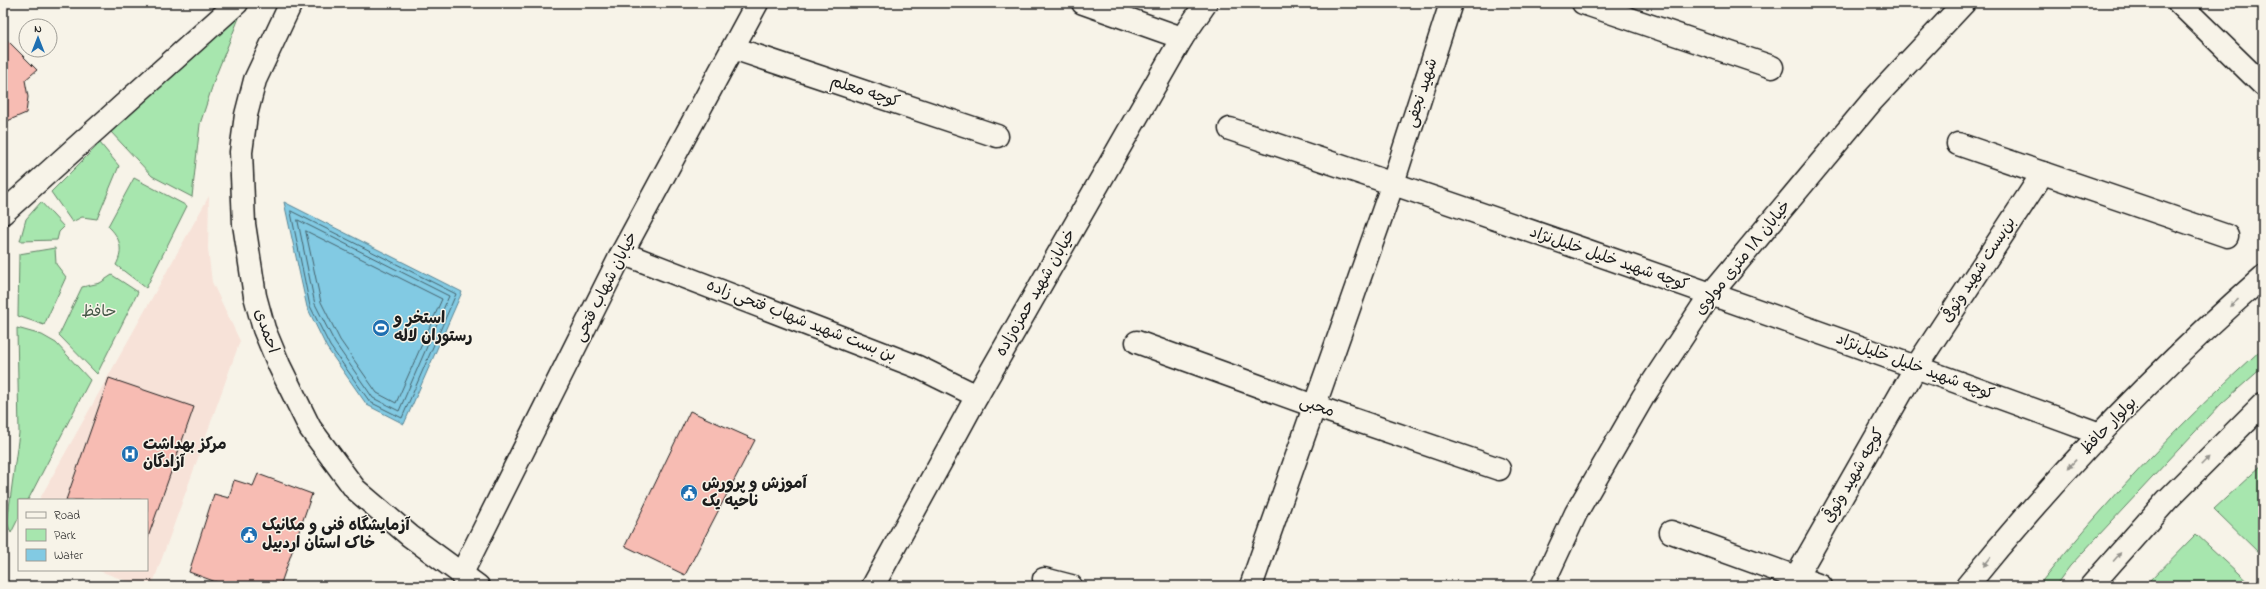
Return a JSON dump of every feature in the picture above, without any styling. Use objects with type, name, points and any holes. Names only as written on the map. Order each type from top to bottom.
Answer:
[{"type":"street","points":[[3,213],[236,3]]},
{"type":"street","name":"احمدی","points":[[291,3],[255,80],[246,115],[241,152],[244,224],[255,296],[264,330],[279,365],[310,428],[355,489],[410,536],[470,580]]},
{"type":"street","name":"خیابان شهاب فتحی","points":[[470,580],[622,253],[757,3]]},
{"type":"street","points":[[1083,3],[1182,38]]},
{"type":"street","name":"خیابان شهید حمزه‌زاده","points":[[873,586],[977,396],[1182,38],[1206,3]]},
{"type":"street","name":"شهید نجفی","points":[[1251,586],[1393,183],[1451,3]]},
{"type":"street","points":[[1583,3],[1772,67]]},
{"type":"street","name":"خیابان ۱۸ متری مولوی","points":[[1542,586],[1580,506],[1643,397],[1710,295],[1872,101],[1964,3]]},
{"type":"street","points":[[2179,3],[2263,85]]},
{"type":"street","name":"کوچه معلم","points":[[733,48],[997,136]]},
{"type":"street","name":"کوچه شهید خلیل خلیل‌نژاد","points":[[1230,129],[1393,183],[1916,367],[2100,434]]},
{"type":"street","points":[[1958,144],[2227,236]]},
{"type":"street","name":"بن‌بست شهید وثوقی","points":[[1916,367],[2043,173]]},
{"type":"street","name":"بن بست شهید شهاب فتحی زاده","points":[[622,253],[918,367],[977,396]]},
{"type":"street","name":"بولوار حافظ","points":[[1967,586],[2026,514],[2100,434],[2225,310],[2263,277]]},
{"type":"street","name":"محبی","points":[[1137,342],[1314,406],[1499,470]]},
{"type":"street","name":"کوچه شهید وثوقی","points":[[1794,582],[1916,367]]},
{"type":"street","points":[[2091,586],[2167,500],[2263,404]]},
{"type":"street","points":[[1671,532],[1794,582],[1821,586]]},
{"type":"street","points":[[1044,579],[1071,586]]},
{"type":"shaded area","points":[[209,196],[208,249],[212,282],[240,341],[152,586],[140,586],[100,571],[148,571],[148,499],[40,499]]},
{"type":"green space","points":[[245,3],[216,75],[200,124],[192,197],[152,176],[110,131]]},
{"type":"green space","points":[[100,143],[119,166],[97,219],[82,217],[72,222],[51,192]]},
{"type":"green space","points":[[134,178],[187,206],[146,288],[116,265],[120,254],[120,244],[108,226]]},
{"type":"green space","points":[[41,202],[64,227],[59,232],[57,240],[20,241],[26,219]]},
{"type":"green space","points":[[55,248],[56,264],[66,277],[44,325],[18,316],[19,254]]},
{"type":"green space","name":"حافظ","points":[[112,275],[138,292],[97,374],[59,335],[82,287],[100,283]]},
{"type":"green space","points":[[17,328],[42,335],[56,343],[90,380],[29,499],[18,499],[18,519],[11,533],[7,523],[19,433]]},
{"type":"green space","points":[[2263,348],[2263,367],[2221,404],[2070,566],[2055,586],[2038,586],[2090,523],[2146,462],[2203,404]]},
{"type":"green space","points":[[2263,464],[2263,557],[2214,509]]},
{"type":"green space","points":[[2196,534],[2252,586],[2145,586]]},
{"type":"water","name":"استخر و رستوران لاله","points":[[284,202],[462,292],[404,424],[367,405],[327,348],[307,307]]},
{"type":"building","points":[[3,36],[18,51],[18,58],[25,58],[37,70],[25,80],[28,97],[26,113],[5,122]]},
{"type":"building","name":"مرکز بهداشت آزادگان","points":[[109,378],[194,407],[148,537],[148,499],[66,499]]},
{"type":"building","name":"آموزش و پرورش ناحیه یک","points":[[690,411],[755,440],[685,575],[625,546]]},
{"type":"building","name":"آزمایشگاه فنی و مکانیک خاک استان اردبیل","points":[[258,474],[312,494],[280,586],[227,586],[189,572],[214,494],[229,498],[234,480],[253,486]]},
{"type":"place","name":"استخر و رستوران لاله","points":[[381,328]]},
{"type":"place","name":"مرکز بهداشت آزادگان","points":[[130,454]]},
{"type":"place","name":"آموزش و پرورش ناحیه یک","points":[[689,493]]},
{"type":"place","name":"آزمایشگاه فنی و مکانیک خاک استان اردبیل","points":[[249,535]]}]
